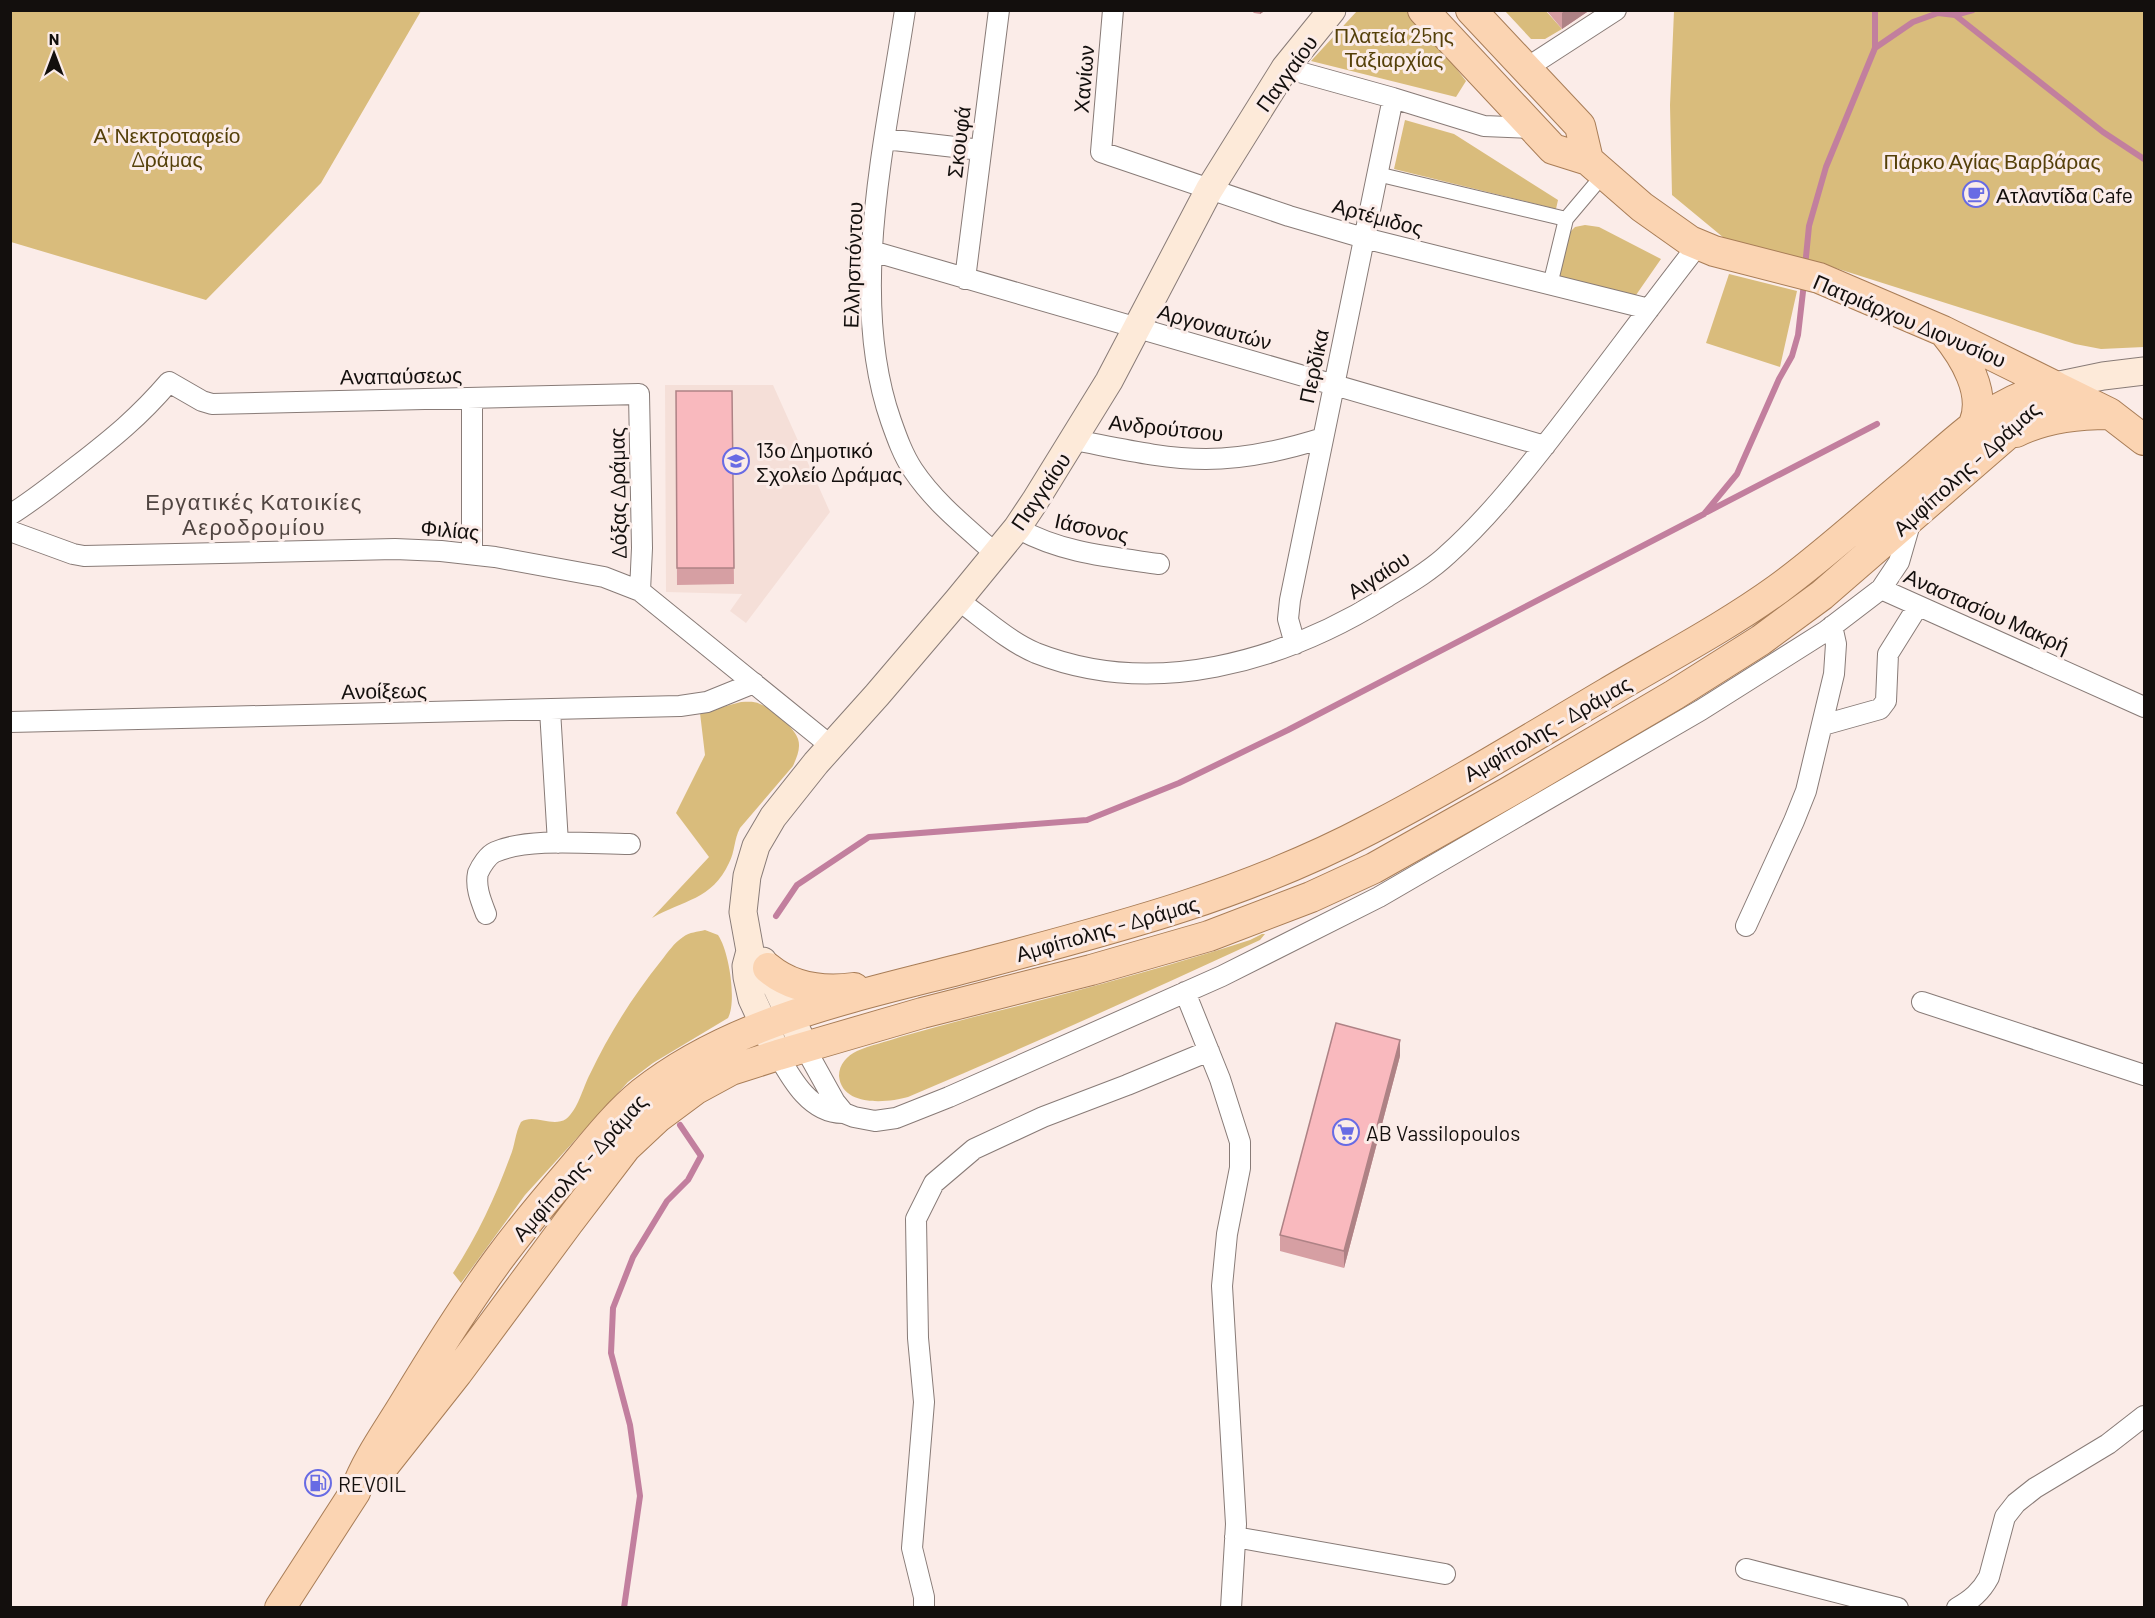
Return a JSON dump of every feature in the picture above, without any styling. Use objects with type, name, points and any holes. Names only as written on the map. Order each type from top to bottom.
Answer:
[{"type":"main road","name":"Παγγαίου","points":[[754,948],[743,912],[747,876],[756,846],[773,816],[1017,528],[1105,388],[1209,190],[1285,68],[1332,10]]},
{"type":"main road","name":"Πατριάρχου Διονυσίου","points":[[1423,10],[1553,149],[1596,167],[1642,207],[1698,245],[1723,254],[1808,275],[1943,331],[2109,413],[2145,440]]},
{"type":"main road","points":[[1483,17],[1525,69],[1580,126],[1596,167]]},
{"type":"main road","points":[[1943,331],[1960,351],[1972,377],[1977,403],[1974,424]]},
{"type":"main road","points":[[2055,386],[2103,376],[2145,371]]},
{"type":"main road","name":"Αμφίπολης - Δράμας","points":[[280,1608],[355,1492],[372,1479],[403,1443],[595,1186],[626,1148],[648,1107],[676,1086],[713,1048],[777,1021],[872,992],[1120,927],[1222,895],[1293,866],[1370,829],[1496,759],[1754,605],[1818,557],[1974,424],[2003,404],[2031,391],[2055,386]]},
{"type":"main road","name":"Αμφίπολης - Δράμας","points":[[676,1086],[922,1013],[1186,944],[1269,914],[1374,868],[1507,793],[1734,658],[1799,614],[2026,418],[2055,386]]},
{"type":"main road","name":"Πατριάρχου Διονυσίου","points":[[2109,413],[2145,420]]},
{"type":"main road","points":[[2001,440],[2029,426],[2088,414],[2109,413]]},
{"type":"main road","points":[[754,948],[783,979],[804,987],[840,989],[984,963]]},
{"type":"main road","points":[[754,948],[777,1021],[792,1051]]},
{"type":"street","name":"Ελλησπόντου","points":[[905,10],[885,139],[872,251],[872,316],[876,358],[882,392],[898,441],[912,470],[931,493],[996,554]]},
{"type":"street","name":"Σκουφά","points":[[965,279],[999,10]]},
{"type":"street","name":"Χανίων","points":[[1101,152],[1113,10]]},
{"type":"street","points":[[1525,69],[1616,10]]},
{"type":"street","points":[[1285,68],[1484,126],[1532,128]]},
{"type":"street","name":"Περδίκα","points":[[1295,644],[1288,619],[1290,600],[1393,98]]},
{"type":"street","points":[[885,139],[981,150]]},
{"type":"street","name":"Αρτέμιδος","points":[[1101,152],[1209,190],[1364,238],[1649,309]]},
{"type":"street","points":[[1550,285],[1566,219],[1596,167]]},
{"type":"street","points":[[1377,174],[1566,219]]},
{"type":"street","name":"Αιγαίου","points":[[958,600],[1034,652],[1106,672],[1150,674],[1200,669],[1257,657],[1295,644],[1350,620],[1434,566],[1474,528],[1545,446],[1698,245]]},
{"type":"street","name":"Αργοναυτών","points":[[872,251],[1545,446]]},
{"type":"street","name":"Αναπαύσεως","points":[[10,515],[112,440],[169,382],[202,401],[212,404],[639,394]]},
{"type":"street","name":"Δόξας Δράμας","points":[[639,394],[642,548],[640,591]]},
{"type":"street","points":[[472,398],[472,554]]},
{"type":"street","name":"Ανδρούτσου","points":[[1074,440],[1126,450],[1204,459],[1250,456],[1323,438]]},
{"type":"street","name":"Αναστασίου Μακρή","points":[[1912,517],[1899,562],[1881,589],[2145,707]]},
{"type":"street","name":"Ιάσονος","points":[[1017,528],[1058,547],[1159,564]]},
{"type":"street","name":"Φιλίας","points":[[10,531],[84,556],[395,549],[472,554],[604,577],[640,591],[831,746]]},
{"type":"street","points":[[792,1051],[797,1085],[817,1106],[825,1110],[875,1121],[909,1114],[1185,992],[1346,914],[1451,856],[1701,710],[1832,626],[1881,589]]},
{"type":"street","points":[[1823,724],[1880,709],[1887,701],[1888,654],[1918,606]]},
{"type":"street","points":[[1746,926],[1800,808],[1823,724],[1836,664],[1836,644],[1832,626]]},
{"type":"street","name":"Ανοίξεως","points":[[10,722],[695,705],[754,683]]},
{"type":"street","points":[[549,710],[558,843]]},
{"type":"street","points":[[486,914],[478,891],[478,873],[494,852],[521,845],[630,844]]},
{"type":"street","points":[[1185,992],[1231,1108],[1239,1138],[1241,1157],[1226,1240],[1222,1286],[1235,1537],[1231,1608]]},
{"type":"street","points":[[1922,1002],[2145,1075]]},
{"type":"street","points":[[792,1051],[844,1113]]},
{"type":"street","points":[[924,1608],[924,1597],[912,1548],[924,1402],[918,1338],[916,1219],[934,1183],[974,1149],[1043,1117],[1209,1051]]},
{"type":"street","points":[[1957,1608],[1970,1600],[1984,1586],[1989,1577],[2005,1517],[2016,1503],[2035,1488],[2109,1444],[2145,1416]]},
{"type":"street","points":[[1235,1537],[1445,1574]]},
{"type":"street","points":[[1746,1569],[1898,1608]]},
{"type":"shaded area","name":"13ο Δημοτικό Σχολείο Δράμας","points":[[665,385],[773,385],[830,512],[746,623],[730,611],[742,594],[666,592]]},
{"type":"green space","name":"Α' Νεκτροταφείο Δράμας","points":[[10,11],[421,11],[321,183],[206,300],[11,242]]},
{"type":"green space","name":"Πλατεία 25ης Ταξιαρχίας","points":[[1357,11],[1411,11],[1466,81],[1456,97],[1311,61]]},
{"type":"green space","points":[[1505,11],[1546,11],[1562,29],[1545,39],[1531,39]]},
{"type":"green space","name":"Πάρκο Αγίας Βαρβάρας","points":[[1674,11],[2144,11],[2144,347],[2101,349],[2075,344],[1810,260],[1724,238],[1672,195],[1670,105]]},
{"type":"green space","points":[[1405,120],[1454,134],[1558,200],[1556,209],[1394,169]]},
{"type":"green space","points":[[1585,225],[1599,227],[1661,259],[1636,295],[1557,276],[1567,235],[1575,227]]},
{"type":"green space","points":[[1729,274],[1797,291],[1780,367],[1706,343]]},
{"type":"green space","points":[[741,702],[755,702],[765,706],[788,724],[799,742],[796,759],[793,766],[740,828],[731,859],[714,885],[696,898],[652,918],[709,857],[676,813],[705,755],[700,713]]},
{"type":"green space","points":[[705,930],[718,935],[725,952],[732,988],[731,1010],[728,1018],[653,1063],[628,1082],[525,1195],[461,1283],[453,1273],[492,1202],[512,1153],[521,1122],[532,1119],[555,1122],[566,1119],[570,1115],[605,1044],[641,988],[677,942],[688,934]]},
{"type":"green space","points":[[1265,934],[1260,940],[908,1097],[889,1101],[867,1100],[848,1093],[842,1086],[839,1072],[842,1064],[853,1053],[867,1047],[1132,975],[1250,940]]},
{"type":"building","points":[[676,391],[732,391],[734,568],[677,568]]},
{"type":"building","name":"AB Vassilopoulos","points":[[1336,1023],[1400,1040],[1344,1251],[1280,1235]]},
{"type":"waterway","points":[[1805,267],[1809,226],[1826,167],[1875,48],[1875,10]]},
{"type":"waterway","points":[[1955,15],[1973,10]]},
{"type":"waterway","points":[[1875,48],[1913,22],[1938,13],[1955,15],[2103,132],[2144,159]]},
{"type":"waterway","points":[[776,916],[797,885],[869,837],[1087,820],[1179,783],[1288,730],[1704,514],[1737,474],[1779,379],[1792,356],[1798,335],[1804,283]]},
{"type":"waterway","points":[[1707,512],[1877,424]]},
{"type":"waterway","points":[[624,1608],[640,1496],[630,1425],[611,1353],[613,1308],[633,1257],[667,1201],[688,1180],[701,1156],[680,1125]]},
{"type":"place","name":"Ατλαντίδα Cafe","points":[[1976,194]]},
{"type":"place","name":"13ο Δημοτικό Σχολείο Δράμας","points":[[736,461]]},
{"type":"place","name":"AB Vassilopoulos","points":[[1346,1132]]},
{"type":"place","name":"REVOIL","points":[[318,1483]]},
{"type":"district","name":"Εργατικές Κατοικίες Αεροδρομίου","points":[[254,514]]}]
